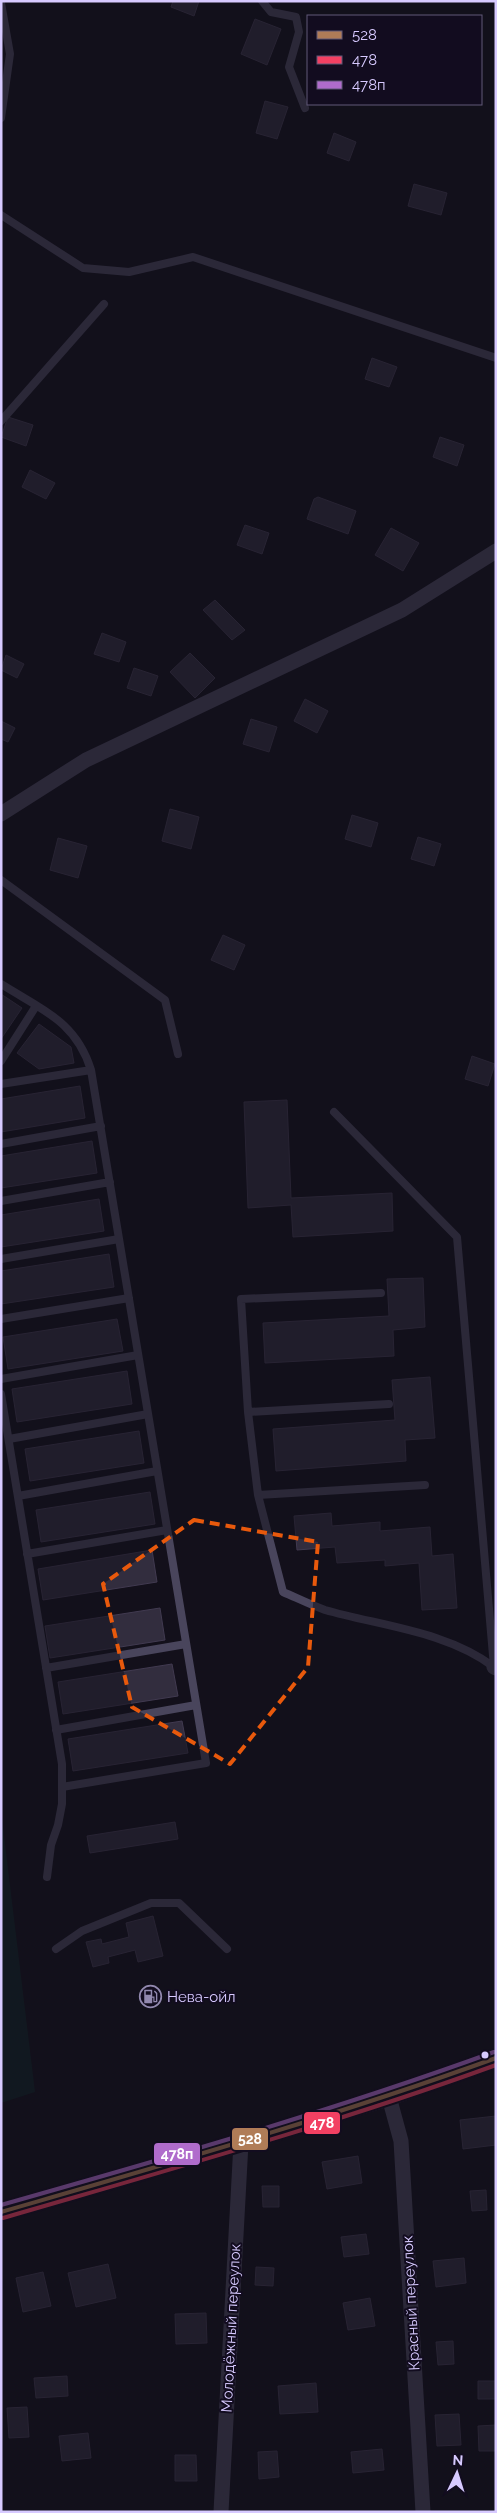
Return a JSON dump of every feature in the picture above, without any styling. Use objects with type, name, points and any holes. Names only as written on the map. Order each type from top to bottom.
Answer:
[{"type":"street","points":[[1,814],[86,760],[402,610],[496,551]]},
{"type":"street","points":[[1,2212],[241,2143],[389,2097],[496,2058]]},
{"type":"street","name":"Красный переулок","points":[[389,2097],[401,2142],[423,2512]]},
{"type":"street","name":"Молодёжный переулок","points":[[221,2512],[241,2143]]},
{"type":"lane","points":[[262,1],[271,12],[296,17],[299,32],[289,68],[305,108]]},
{"type":"lane","points":[[1,3],[10,54],[1,118]]},
{"type":"lane","points":[[1,215],[83,268],[129,272],[192,257],[496,358]]},
{"type":"lane","points":[[1,421],[104,304]]},
{"type":"lane","points":[[1,880],[165,1000],[178,1054]]},
{"type":"lane","points":[[1,984],[66,1025],[85,1049],[91,1070],[206,1763],[62,1787]]},
{"type":"lane","points":[[1,1061],[36,1006]]},
{"type":"lane","points":[[1,1084],[91,1070]]},
{"type":"lane","points":[[334,1112],[457,1237],[495,1667]]},
{"type":"lane","points":[[1,1144],[100,1126]]},
{"type":"lane","points":[[1,1201],[110,1182]]},
{"type":"lane","points":[[1,1259],[119,1239]]},
{"type":"lane","points":[[381,1293],[241,1299],[248,1412],[258,1495],[283,1592],[324,1609],[400,1627],[475,1653],[495,1667]]},
{"type":"lane","points":[[1,1319],[129,1298]]},
{"type":"lane","points":[[1,1380],[138,1355]]},
{"type":"lane","points":[[1,1394],[62,1764],[62,1804],[58,1825],[51,1845],[47,1878]]},
{"type":"lane","points":[[248,1412],[389,1404]]},
{"type":"lane","points":[[9,1439],[148,1414]]},
{"type":"lane","points":[[18,1496],[157,1471]]},
{"type":"lane","points":[[258,1495],[425,1485]]},
{"type":"lane","points":[[27,1554],[167,1530]]},
{"type":"lane","points":[[46,1668],[186,1644]]},
{"type":"lane","points":[[56,1730],[196,1705]]},
{"type":"lane","points":[[56,1949],[82,1931],[152,1903],[179,1904],[227,1949]]},
{"type":"highlighted area","points":[[194,1520],[318,1542],[308,1667],[230,1764],[132,1707],[103,1584]]},
{"type":"green space","points":[[1,1811],[35,2092],[1,2103]]},
{"type":"building","points":[[173,1],[199,1],[194,16],[171,7]]},
{"type":"building","points":[[255,19],[281,29],[267,65],[241,54]]},
{"type":"building","points":[[265,101],[288,107],[277,139],[256,133]]},
{"type":"building","points":[[334,133],[356,142],[349,161],[327,153]]},
{"type":"building","points":[[414,184],[447,193],[441,215],[408,206]]},
{"type":"building","points":[[372,358],[397,367],[389,387],[365,379]]},
{"type":"building","points":[[8,417],[33,425],[26,446],[1,437]]},
{"type":"building","points":[[440,437],[464,445],[457,466],[433,457]]},
{"type":"building","points":[[30,470],[55,483],[46,499],[22,487]]},
{"type":"building","points":[[318,497],[356,511],[348,534],[307,519],[314,499]]},
{"type":"building","points":[[245,525],[269,533],[262,554],[237,545]]},
{"type":"building","points":[[391,528],[419,543],[403,571],[375,555]]},
{"type":"building","points":[[215,600],[245,630],[232,640],[203,610]]},
{"type":"building","points":[[102,633],[126,642],[119,662],[94,654]]},
{"type":"building","points":[[190,653],[215,678],[195,698],[170,672]]},
{"type":"building","points":[[6,655],[24,664],[17,678],[1,670]]},
{"type":"building","points":[[134,668],[158,676],[151,696],[127,688]]},
{"type":"building","points":[[305,699],[328,711],[317,733],[294,721]]},
{"type":"building","points":[[251,719],[277,727],[269,752],[243,744]]},
{"type":"building","points":[[1,721],[15,728],[8,742],[1,739]]},
{"type":"building","points":[[170,809],[199,817],[191,849],[162,841]]},
{"type":"building","points":[[352,815],[378,823],[371,847],[345,839]]},
{"type":"building","points":[[418,837],[441,844],[434,866],[411,859]]},
{"type":"building","points":[[58,838],[87,846],[78,878],[50,870]]},
{"type":"building","points":[[223,935],[245,945],[234,970],[211,960]]},
{"type":"building","points":[[1,994],[22,1008],[1,1039]]},
{"type":"building","points":[[39,1024],[71,1047],[74,1063],[39,1069],[17,1053]]},
{"type":"building","points":[[472,1056],[495,1064],[488,1086],[465,1079]]},
{"type":"building","points":[[80,1086],[85,1118],[1,1132],[1,1099]]},
{"type":"building","points":[[287,1100],[291,1198],[392,1193],[393,1231],[293,1237],[291,1205],[248,1208],[244,1102]]},
{"type":"building","points":[[92,1141],[97,1173],[1,1188],[1,1156]]},
{"type":"building","points":[[99,1199],[104,1231],[1,1247],[1,1215]]},
{"type":"building","points":[[109,1254],[114,1287],[1,1304],[1,1271]]},
{"type":"building","points":[[423,1278],[425,1327],[393,1330],[394,1356],[265,1363],[263,1323],[389,1316],[387,1279]]},
{"type":"building","points":[[117,1319],[123,1351],[8,1369],[3,1337]]},
{"type":"building","points":[[127,1371],[132,1404],[17,1422],[12,1389]]},
{"type":"building","points":[[430,1377],[435,1438],[405,1440],[406,1461],[276,1471],[273,1429],[395,1420],[392,1380]]},
{"type":"building","points":[[139,1431],[144,1463],[30,1481],[25,1449]]},
{"type":"building","points":[[150,1492],[155,1524],[41,1542],[36,1510]]},
{"type":"building","points":[[331,1513],[332,1526],[380,1522],[380,1531],[430,1527],[432,1556],[453,1554],[457,1608],[422,1610],[419,1563],[385,1566],[385,1560],[337,1563],[335,1547],[297,1550],[294,1516]]},
{"type":"building","points":[[152,1550],[157,1582],[43,1600],[38,1569]]},
{"type":"building","points":[[160,1608],[165,1640],[50,1658],[45,1626]]},
{"type":"building","points":[[172,1664],[178,1696],[63,1714],[58,1682]]},
{"type":"building","points":[[182,1721],[188,1753],[73,1771],[68,1739]]},
{"type":"building","points":[[175,1822],[178,1839],[90,1853],[87,1836]]},
{"type":"building","points":[[153,1916],[163,1956],[138,1962],[135,1950],[108,1957],[109,1963],[93,1967],[86,1942],[101,1939],[102,1944],[129,1937],[126,1923]]},
{"type":"building","points":[[496,2116],[496,2145],[463,2149],[460,2120]]},
{"type":"building","points":[[358,2156],[362,2183],[327,2189],[322,2162]]},
{"type":"building","points":[[262,2186],[279,2186],[279,2207],[263,2207]]},
{"type":"building","points":[[486,2190],[487,2210],[472,2211],[470,2191]]},
{"type":"building","points":[[366,2234],[369,2254],[344,2257],[341,2237]]},
{"type":"building","points":[[464,2258],[466,2283],[436,2287],[433,2261]]},
{"type":"building","points":[[108,2264],[116,2298],[76,2307],[68,2273]]},
{"type":"building","points":[[256,2267],[274,2268],[273,2286],[255,2285]]},
{"type":"building","points":[[43,2272],[51,2306],[23,2312],[16,2278]]},
{"type":"building","points":[[370,2298],[375,2326],[348,2330],[343,2303]]},
{"type":"building","points":[[206,2313],[207,2343],[176,2344],[175,2314]]},
{"type":"building","points":[[453,2341],[454,2364],[438,2365],[436,2342]]},
{"type":"building","points":[[67,2376],[68,2396],[36,2398],[34,2378]]},
{"type":"building","points":[[478,2381],[496,2381],[496,2399],[478,2399]]},
{"type":"building","points":[[316,2383],[318,2412],[280,2414],[278,2386]]},
{"type":"building","points":[[27,2407],[29,2437],[9,2438],[7,2408]]},
{"type":"building","points":[[459,2414],[461,2445],[437,2446],[435,2415]]},
{"type":"building","points":[[496,2425],[496,2451],[479,2451],[478,2426]]},
{"type":"building","points":[[88,2433],[91,2458],[62,2461],[59,2436]]},
{"type":"building","points":[[382,2449],[384,2470],[353,2473],[351,2452]]},
{"type":"building","points":[[277,2451],[279,2477],[259,2479],[258,2452]]},
{"type":"building","points":[[175,2455],[196,2455],[197,2481],[175,2481]]},
{"type":"transit line","name":"478п","points":[[1,2205],[311,2114],[494,2052]]},
{"type":"transit line","name":"528","points":[[1,2212],[312,2120],[496,2058]]},
{"type":"transit line","name":"478","points":[[3,2218],[312,2127],[496,2065]]},
{"type":"place","name":"Нева-ойл","points":[[151,1997]]}]
